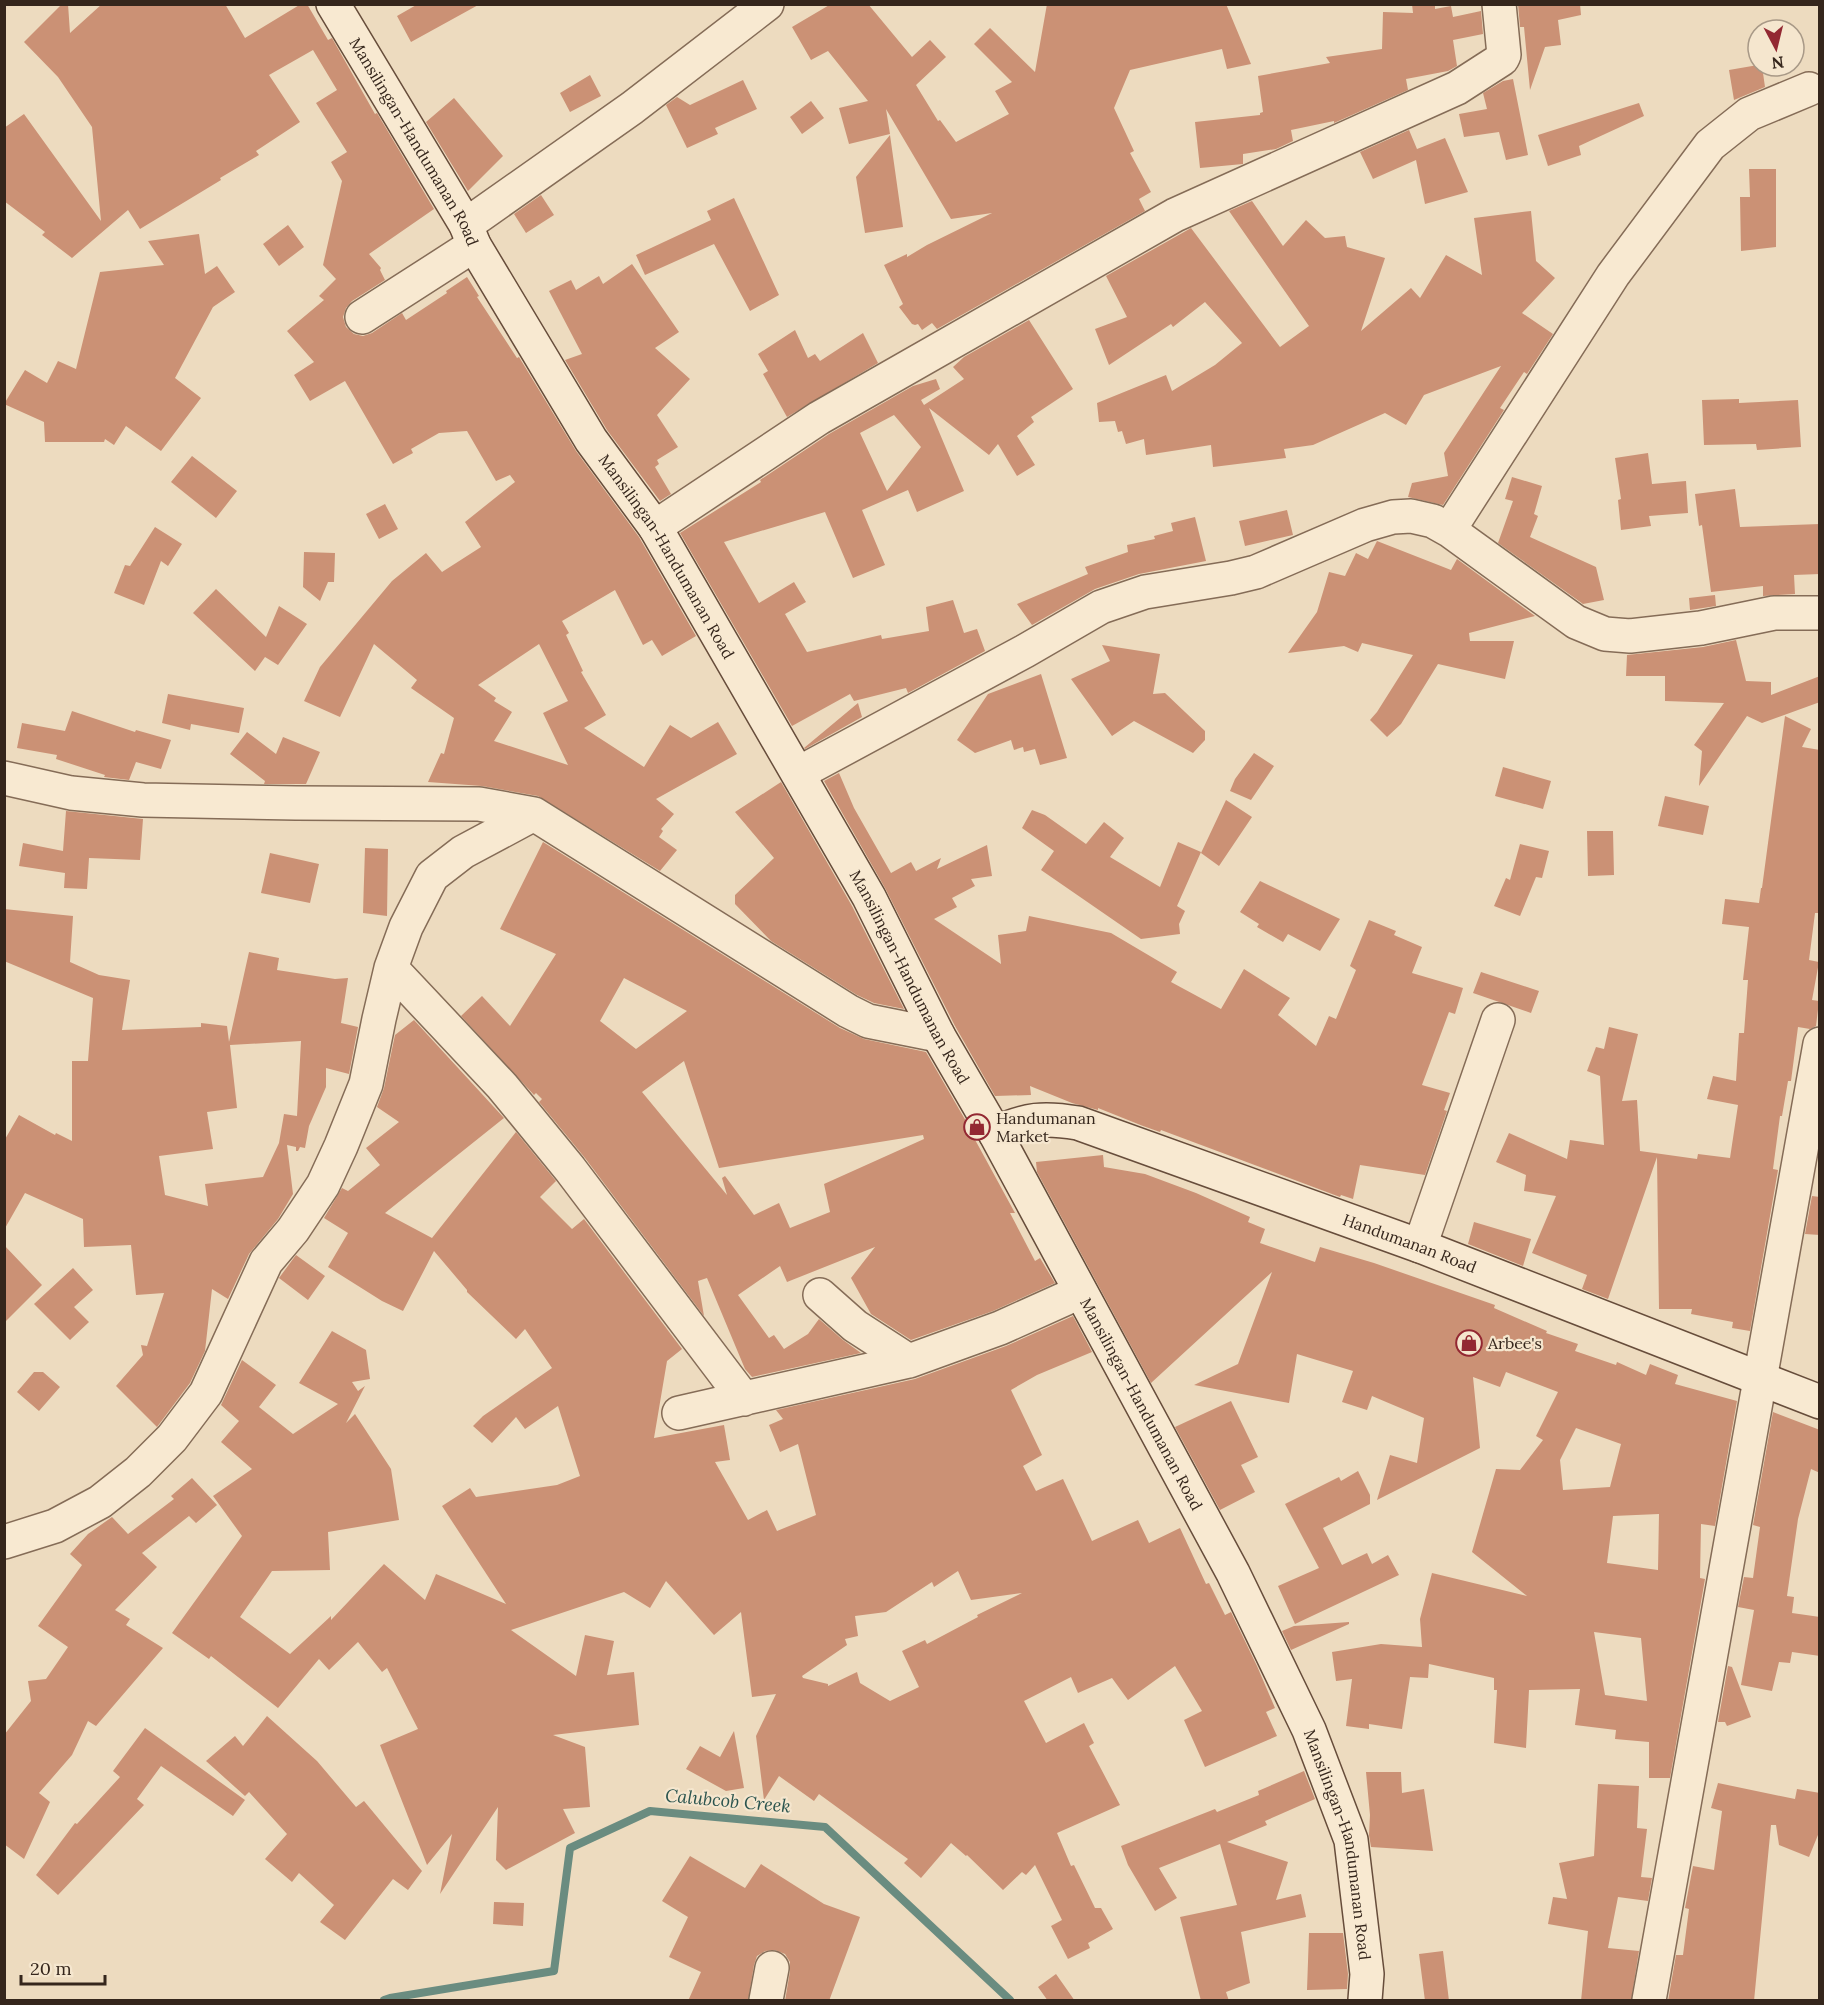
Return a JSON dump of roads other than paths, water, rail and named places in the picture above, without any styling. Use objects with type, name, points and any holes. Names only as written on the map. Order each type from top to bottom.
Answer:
[{"type":"street","name":"Mansilingan-Handumanan Road","points":[[333,4],[591,440],[655,527],[799,773],[869,897],[938,1035],[995,1133],[1233,1573],[1313,1740],[1351,1840],[1368,1974],[1365,2001]]},
{"type":"street","points":[[362,317],[767,4]]},
{"type":"street","points":[[655,527],[819,418],[1175,215],[1458,88],[1504,56],[1499,4]]},
{"type":"street","points":[[1449,530],[1613,275],[1710,145],[1749,114],[1809,89]]},
{"type":"street","points":[[799,773],[1025,651],[1101,606],[1145,592],[1231,579],[1256,572],[1365,525],[1393,517],[1412,516],[1433,520],[1576,622],[1605,634],[1630,636],[1701,628],[1773,613],[1820,614]]},
{"type":"street","points":[[4,778],[71,793],[143,800],[479,804],[534,814],[848,1011],[868,1021],[938,1035]]},
{"type":"street","points":[[4,1542],[55,1526],[100,1502],[138,1472],[172,1438],[206,1393],[266,1262],[324,1185],[366,1084],[391,968],[406,927],[432,876],[463,852],[534,814]]},
{"type":"street","points":[[391,968],[518,1104],[577,1178],[744,1399]]},
{"type":"street","points":[[1420,1246],[1498,1020]]},
{"type":"street","points":[[1649,2001],[1820,1044]]},
{"type":"street","name":"Handumanan Road","points":[[995,1133],[1036,1119],[1057,1119],[1078,1123],[1420,1246],[1820,1402]]},
{"type":"street","points":[[678,1413],[909,1361],[1000,1328],[1080,1292]]},
{"type":"street","points":[[820,1295],[855,1326],[909,1361]]},
{"type":"street","points":[[766,2001],[772,1968]]},
{"type":"waterway","name":"Calubcob Creek","points":[[384,2000],[554,1971],[570,1848],[650,1811],[825,1827],[1010,2000]]},
{"type":"place","name":"Handumanan Market","points":[[977,1127]]},
{"type":"place","name":"Arbee's","points":[[1469,1343]]}]
